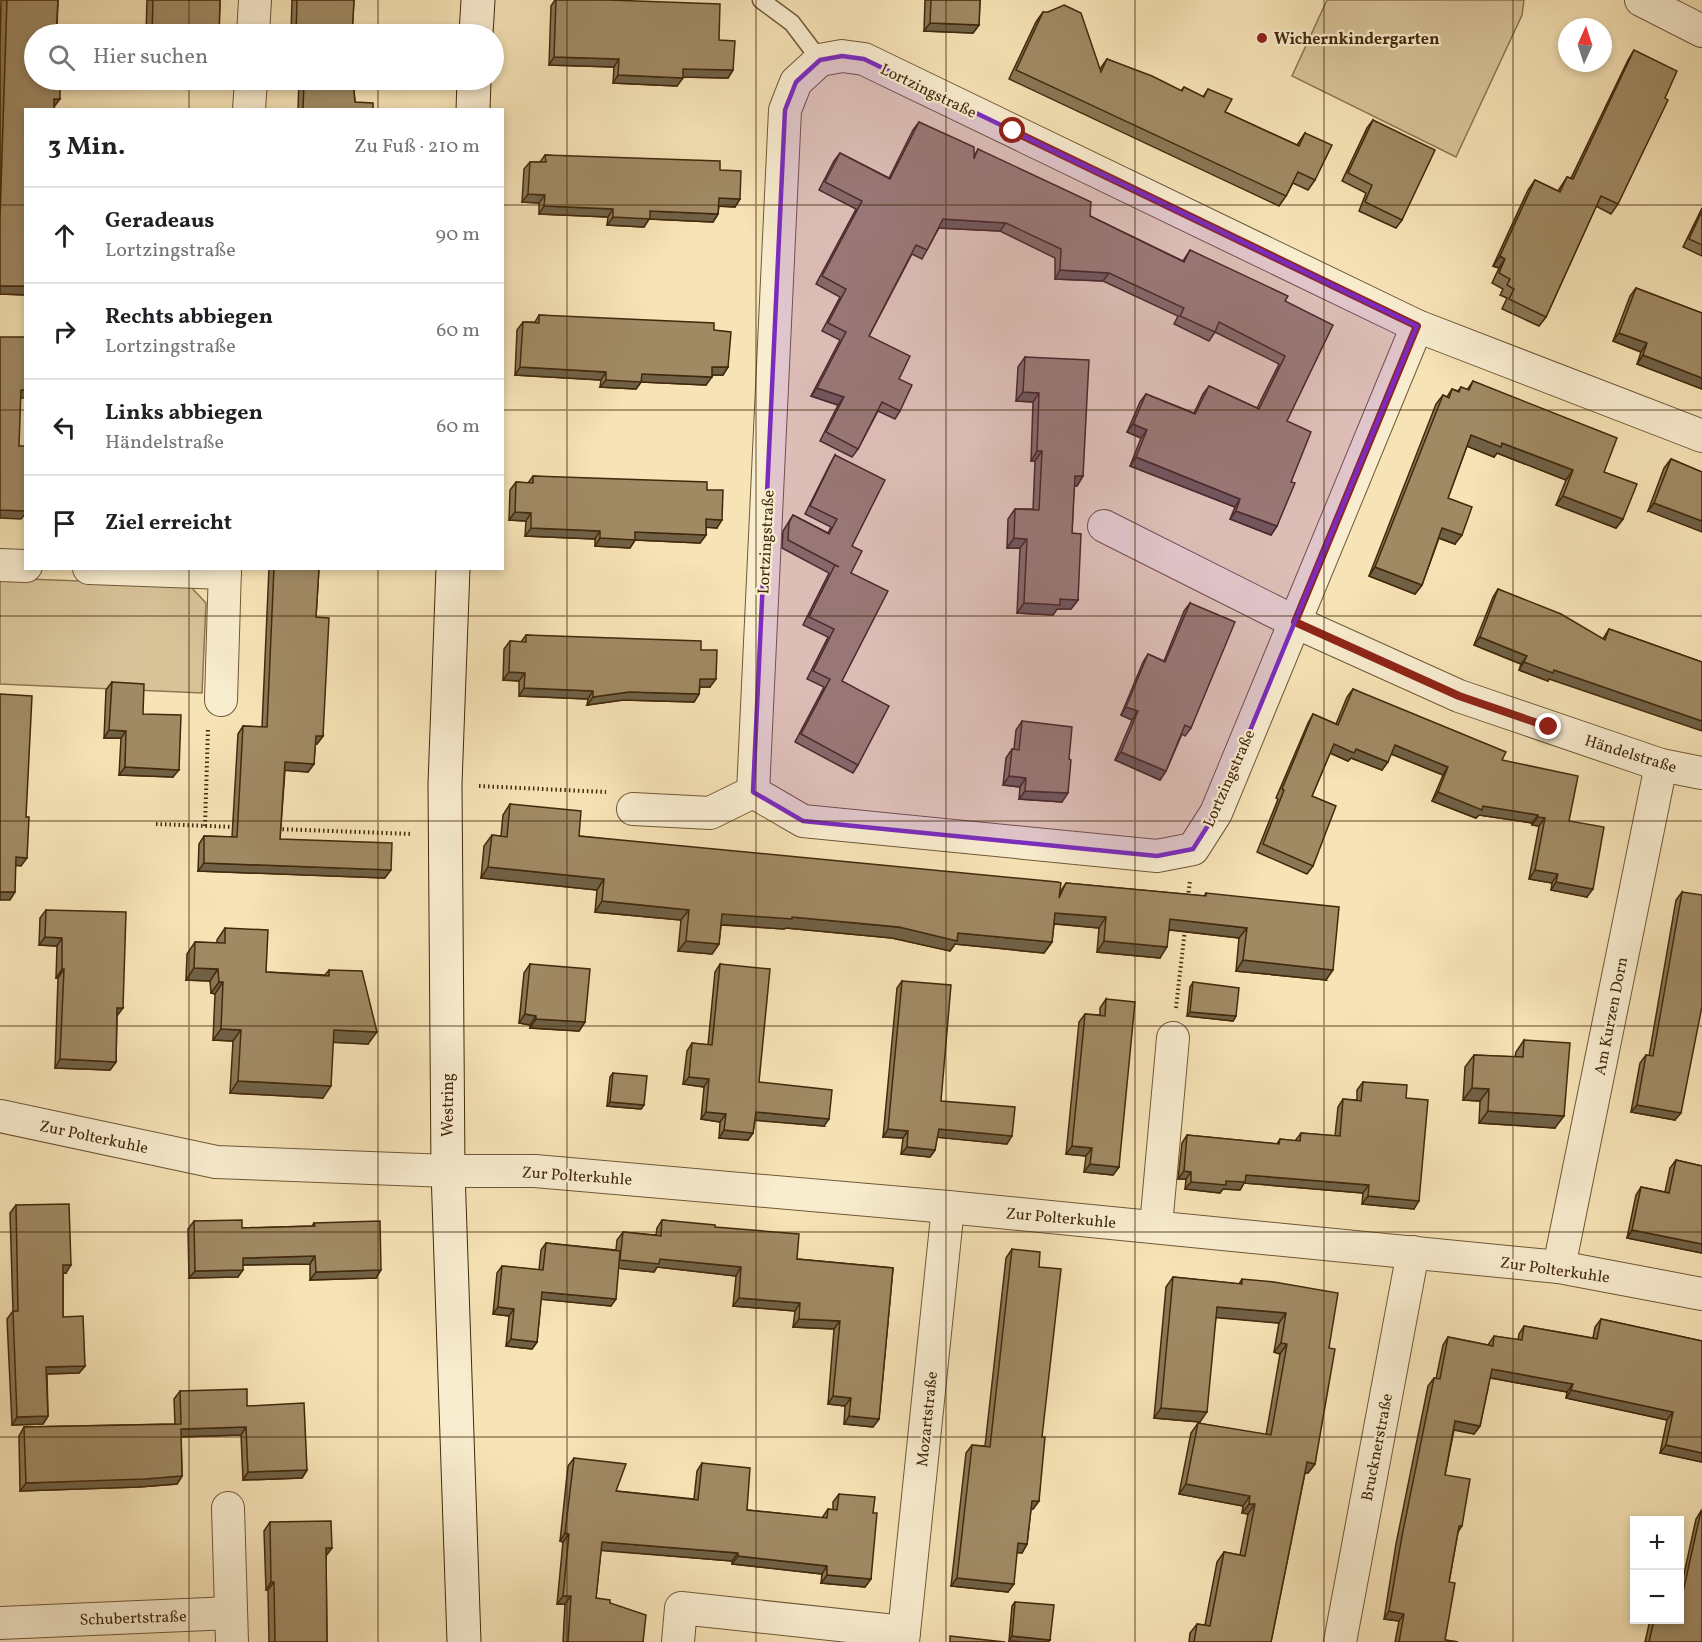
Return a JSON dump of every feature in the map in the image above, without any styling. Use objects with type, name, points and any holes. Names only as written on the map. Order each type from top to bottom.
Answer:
[{"type":"street","points":[[254,24],[255,0]]},
{"type":"street","points":[[477,24],[478,0]]},
{"type":"street","points":[[1641,0],[1702,31]]},
{"type":"street","name":"Lortzingstraße","points":[[753,792],[785,110],[796,82],[820,60],[842,56],[864,59],[1417,326],[1216,813],[1193,849]]},
{"type":"street","points":[[249,108],[250,90]]},
{"type":"street","points":[[472,108],[473,90]]},
{"type":"street","points":[[1417,326],[1702,436]]},
{"type":"street","points":[[1104,526],[1295,622]]},
{"type":"street","points":[[0,565],[24,566]]},
{"type":"street","points":[[180,570],[225,571],[221,700]]},
{"type":"street","name":"Westring","points":[[453,570],[445,784],[448,1171],[464,1642]]},
{"type":"street","name":"Händelstraße","points":[[1295,622],[1459,696],[1661,765],[1702,773]]},
{"type":"street","name":"Am Kurzen Dorn","points":[[1559,1267],[1661,765]]},
{"type":"street","points":[[633,809],[710,813],[753,792],[803,821],[1157,856],[1193,849]]},
{"type":"street","points":[[1156,1226],[1173,1038]]},
{"type":"street","name":"Zur Polterkuhle","points":[[0,1116],[216,1162],[448,1171],[535,1171],[948,1207],[1559,1267],[1702,1294]]},
{"type":"street","name":"Mozartstraße","points":[[678,1642],[681,1608],[903,1637],[948,1207]]},
{"type":"street","name":"Brucknerstraße","points":[[1340,1642],[1413,1252]]},
{"type":"street","name":"Schubertstraße","points":[[0,1623],[231,1628],[228,1508]]},
{"type":"lane","points":[[760,0],[792,23],[820,60]]},
{"type":"path","points":[[205,826],[209,712],[221,700]]},
{"type":"path","points":[[445,784],[605,792],[633,809]]},
{"type":"path","points":[[156,825],[239,827]]},
{"type":"path","points":[[273,829],[445,836]]},
{"type":"path","points":[[1187,908],[1193,849]]},
{"type":"path","points":[[1173,1038],[1185,920]]},
{"type":"highlighted area","points":[[842,56],[864,59],[1417,326],[1216,813],[1193,849],[1157,856],[803,821],[753,792],[785,110],[796,82],[820,60]]},
{"type":"shaded area","points":[[1327,0],[1524,0],[1522,15],[1456,157],[1292,76]]},
{"type":"shaded area","points":[[0,578],[189,585],[206,603],[202,693],[0,684]]},
{"type":"building","points":[[7,0],[58,0],[57,24],[24,24],[24,90],[60,90],[60,99],[54,99],[54,108],[24,108],[24,286],[0,286]]},
{"type":"building","points":[[153,0],[220,0],[219,24],[152,24]]},
{"type":"building","points":[[297,0],[354,0],[353,24],[296,24]]},
{"type":"building","points":[[556,0],[720,4],[719,40],[735,41],[733,70],[683,69],[683,78],[618,75],[619,59],[554,57]]},
{"type":"building","points":[[931,0],[980,0],[979,25],[930,23]]},
{"type":"building","points":[[1064,5],[1081,13],[1101,72],[1107,59],[1152,76],[1182,91],[1184,87],[1204,97],[1208,89],[1232,99],[1225,112],[1299,146],[1305,133],[1332,145],[1315,180],[1298,172],[1286,196],[1016,70],[1043,12]]},
{"type":"building","points":[[1634,50],[1677,71],[1665,98],[1668,100],[1618,204],[1601,196],[1546,317],[1509,299],[1514,289],[1507,285],[1510,279],[1499,273],[1505,259],[1500,256],[1535,180],[1560,192],[1567,177],[1573,179]]},
{"type":"building","points":[[304,90],[354,90],[355,102],[373,103],[373,108],[303,108]]},
{"type":"building","points":[[1373,120],[1435,150],[1402,220],[1365,202],[1372,185],[1348,173]]},
{"type":"building","points":[[919,122],[974,147],[974,159],[978,149],[1091,202],[1090,216],[1184,262],[1190,250],[1288,296],[1285,301],[1333,325],[1287,421],[1311,432],[1291,482],[1295,483],[1277,526],[1236,511],[1240,499],[1136,457],[1147,430],[1133,424],[1146,394],[1195,414],[1209,386],[1259,409],[1285,356],[1219,322],[1215,332],[1180,316],[1184,308],[1109,273],[1060,270],[1061,249],[1006,223],[943,219],[927,250],[916,245],[869,336],[910,356],[899,379],[912,385],[900,411],[882,402],[858,449],[826,432],[844,397],[817,388],[846,332],[828,323],[846,289],[822,276],[862,201],[825,182],[840,153],[890,179]]},
{"type":"building","points":[[545,155],[720,161],[720,170],[741,171],[740,199],[719,198],[718,214],[650,211],[650,219],[613,217],[613,209],[544,206],[545,195],[528,194],[530,162],[546,162]]},
{"type":"building","points":[[1702,211],[1702,245],[1689,239]]},
{"type":"building","points":[[1636,288],[1702,313],[1702,378],[1643,355],[1647,343],[1619,333]]},
{"type":"building","points":[[539,315],[714,323],[714,330],[731,332],[728,367],[712,367],[712,377],[642,374],[641,382],[606,380],[606,372],[520,367],[523,322],[539,323]]},
{"type":"building","points":[[0,337],[24,337],[24,390],[21,390],[19,446],[24,446],[24,511],[0,510]]},
{"type":"building","points":[[1025,357],[1089,360],[1083,476],[1075,476],[1072,533],[1081,534],[1078,600],[1060,599],[1060,605],[1024,603],[1027,539],[1014,538],[1015,509],[1039,510],[1042,451],[1037,451],[1039,393],[1023,392]]},
{"type":"building","points":[[1473,381],[1617,438],[1604,472],[1637,484],[1623,519],[1563,496],[1573,470],[1502,443],[1501,447],[1471,435],[1448,498],[1472,507],[1462,535],[1442,528],[1422,585],[1375,567],[1443,395],[1449,398],[1452,389],[1459,392],[1461,387],[1469,390]]},
{"type":"building","points":[[835,455],[885,480],[852,546],[862,551],[851,573],[888,591],[842,681],[889,706],[858,765],[801,734],[830,679],[813,671],[834,629],[809,617],[835,565],[839,567],[788,540],[789,523],[793,515],[829,534],[837,519],[810,506]]},
{"type":"building","points":[[1671,459],[1702,472],[1702,521],[1654,503]]},
{"type":"building","points":[[533,476],[707,482],[707,490],[723,490],[722,520],[706,519],[706,535],[635,532],[635,540],[600,538],[600,531],[531,528],[531,513],[515,512],[516,482],[533,483]]},
{"type":"building","points":[[274,570],[319,570],[316,617],[329,618],[323,736],[316,736],[314,764],[285,762],[280,839],[392,843],[391,870],[204,863],[204,836],[237,837],[243,726],[267,727]]},
{"type":"building","points":[[1498,589],[1561,614],[1605,640],[1609,629],[1702,662],[1702,721],[1554,670],[1553,673],[1524,662],[1527,656],[1480,637]]},
{"type":"building","points":[[1190,603],[1235,622],[1191,728],[1185,725],[1166,771],[1121,752],[1138,711],[1126,707],[1148,654],[1165,662]]},
{"type":"building","points":[[526,635],[701,641],[701,650],[717,650],[716,679],[700,679],[699,694],[629,692],[593,697],[593,691],[524,688],[525,673],[509,672],[510,641],[526,642]]},
{"type":"building","points":[[112,682],[144,684],[143,714],[181,715],[179,770],[125,767],[126,731],[109,730]]},
{"type":"building","points":[[1353,689],[1506,752],[1502,760],[1578,776],[1569,821],[1604,827],[1593,889],[1556,882],[1558,874],[1535,870],[1545,818],[1483,806],[1482,810],[1438,792],[1448,767],[1395,745],[1388,762],[1356,749],[1354,753],[1334,744],[1312,796],[1336,806],[1313,866],[1263,844],[1284,790],[1282,789],[1313,714],[1338,725]]},
{"type":"building","points":[[0,694],[32,696],[26,817],[29,817],[27,858],[16,857],[15,892],[0,892]]},
{"type":"building","points":[[1022,721],[1072,727],[1068,793],[1025,791],[1026,778],[1009,776],[1012,749],[1019,750]]},
{"type":"building","points":[[510,804],[581,811],[579,836],[1058,882],[1061,883],[1059,898],[1066,883],[1206,896],[1206,893],[1339,907],[1333,970],[1243,960],[1247,928],[1170,919],[1167,947],[1104,941],[1106,917],[1055,913],[1052,942],[958,933],[957,941],[899,927],[792,917],[792,919],[722,914],[719,944],[686,941],[689,910],[602,901],[604,879],[488,867],[492,835],[507,837]]},
{"type":"building","points":[[1682,892],[1702,895],[1702,1006],[1681,1113],[1637,1105],[1646,1055],[1653,1056]]},
{"type":"building","points":[[46,910],[126,912],[123,1008],[117,1008],[116,1062],[60,1059],[64,969],[62,969],[62,938],[45,937]]},
{"type":"building","points":[[225,928],[268,930],[266,972],[329,976],[329,970],[362,971],[377,1032],[334,1030],[331,1086],[238,1081],[241,1030],[221,1029],[223,982],[219,982],[218,969],[194,968],[195,942],[225,943]]},
{"type":"building","points":[[530,964],[590,969],[585,1022],[536,1019],[536,1016],[525,1014]]},
{"type":"building","points":[[720,964],[770,969],[759,1082],[832,1090],[829,1119],[756,1112],[753,1133],[724,1130],[726,1114],[706,1112],[709,1079],[689,1077],[692,1043],[712,1045]]},
{"type":"building","points":[[902,981],[951,985],[941,1101],[1015,1107],[1012,1136],[939,1129],[935,1150],[907,1147],[908,1131],[888,1129]]},
{"type":"building","points":[[1193,982],[1239,988],[1236,1016],[1190,1012]]},
{"type":"building","points":[[1106,999],[1135,1002],[1119,1167],[1090,1164],[1092,1148],[1072,1146],[1085,1014],[1105,1016]]},
{"type":"building","points":[[1524,1040],[1570,1043],[1564,1116],[1488,1111],[1489,1089],[1472,1088],[1474,1055],[1523,1057]]},
{"type":"building","points":[[613,1073],[647,1076],[644,1105],[610,1102]]},
{"type":"building","points":[[1363,1082],[1407,1085],[1406,1098],[1428,1100],[1419,1201],[1368,1196],[1369,1185],[1246,1175],[1245,1182],[1226,1181],[1226,1185],[1191,1182],[1191,1172],[1184,1171],[1187,1135],[1279,1144],[1280,1139],[1300,1141],[1301,1133],[1340,1136],[1343,1099],[1361,1101]]},
{"type":"building","points":[[1676,1160],[1702,1166],[1702,1244],[1632,1230],[1641,1187],[1669,1193]]},
{"type":"building","points":[[69,1204],[71,1265],[63,1265],[63,1317],[83,1316],[85,1366],[46,1367],[48,1416],[17,1417],[13,1311],[18,1311],[16,1205]]},
{"type":"building","points":[[242,1220],[242,1228],[380,1221],[381,1270],[316,1272],[315,1256],[243,1258],[243,1270],[195,1271],[194,1221]]},
{"type":"building","points":[[662,1220],[799,1234],[797,1259],[893,1268],[879,1419],[849,1416],[851,1398],[833,1396],[840,1321],[799,1319],[800,1303],[739,1298],[741,1267],[660,1259],[659,1264],[620,1260],[623,1232],[661,1236]]},
{"type":"building","points":[[546,1243],[620,1251],[616,1299],[542,1292],[537,1342],[511,1339],[514,1309],[498,1307],[502,1266],[543,1270]]},
{"type":"building","points":[[1012,1249],[1040,1252],[1039,1267],[1061,1269],[1042,1437],[1045,1437],[1039,1501],[1032,1501],[1027,1544],[1018,1543],[1014,1584],[957,1578],[972,1445],[990,1447]]},
{"type":"building","points":[[1173,1277],[1242,1284],[1242,1279],[1274,1282],[1338,1293],[1329,1348],[1335,1349],[1315,1464],[1307,1462],[1271,1642],[1194,1642],[1197,1624],[1210,1626],[1224,1552],[1245,1556],[1255,1504],[1249,1504],[1250,1496],[1186,1484],[1198,1423],[1271,1435],[1287,1344],[1281,1343],[1286,1313],[1217,1307],[1207,1412],[1161,1408]]},
{"type":"building","points":[[1601,1319],[1702,1341],[1702,1453],[1666,1445],[1673,1412],[1571,1390],[1573,1384],[1492,1369],[1480,1426],[1455,1421],[1445,1475],[1470,1479],[1449,1582],[1455,1583],[1445,1640],[1458,1642],[1399,1642],[1404,1614],[1389,1611],[1434,1378],[1440,1379],[1448,1337],[1493,1346],[1494,1336],[1522,1340],[1524,1326],[1597,1339]]},
{"type":"building","points":[[247,1389],[247,1406],[304,1403],[307,1470],[248,1472],[246,1427],[181,1429],[182,1476],[26,1483],[24,1427],[181,1424],[180,1391]]},
{"type":"building","points":[[574,1458],[626,1464],[616,1491],[698,1500],[702,1463],[750,1468],[747,1510],[827,1518],[828,1509],[837,1510],[839,1494],[875,1497],[873,1513],[877,1513],[871,1579],[827,1575],[827,1566],[738,1556],[738,1553],[602,1542],[596,1598],[610,1600],[610,1603],[646,1615],[643,1642],[568,1642],[571,1596],[563,1596],[569,1534],[565,1533]]},
{"type":"building","points":[[1702,1511],[1702,1642],[1649,1642],[1653,1624],[1684,1624],[1684,1588]]},
{"type":"building","points":[[331,1521],[332,1548],[326,1548],[327,1642],[275,1642],[270,1522]]},
{"type":"building","points":[[1015,1602],[1054,1605],[1050,1640],[1012,1636]]},
{"type":"building","points":[[950,1636],[1005,1642],[950,1642]]},
{"type":"place","name":"Wichernkindergarten","points":[[1262,38]]},
{"type":"route","points":[[1013,131],[1417,326],[1295,622],[1459,696],[1549,727]]}]
